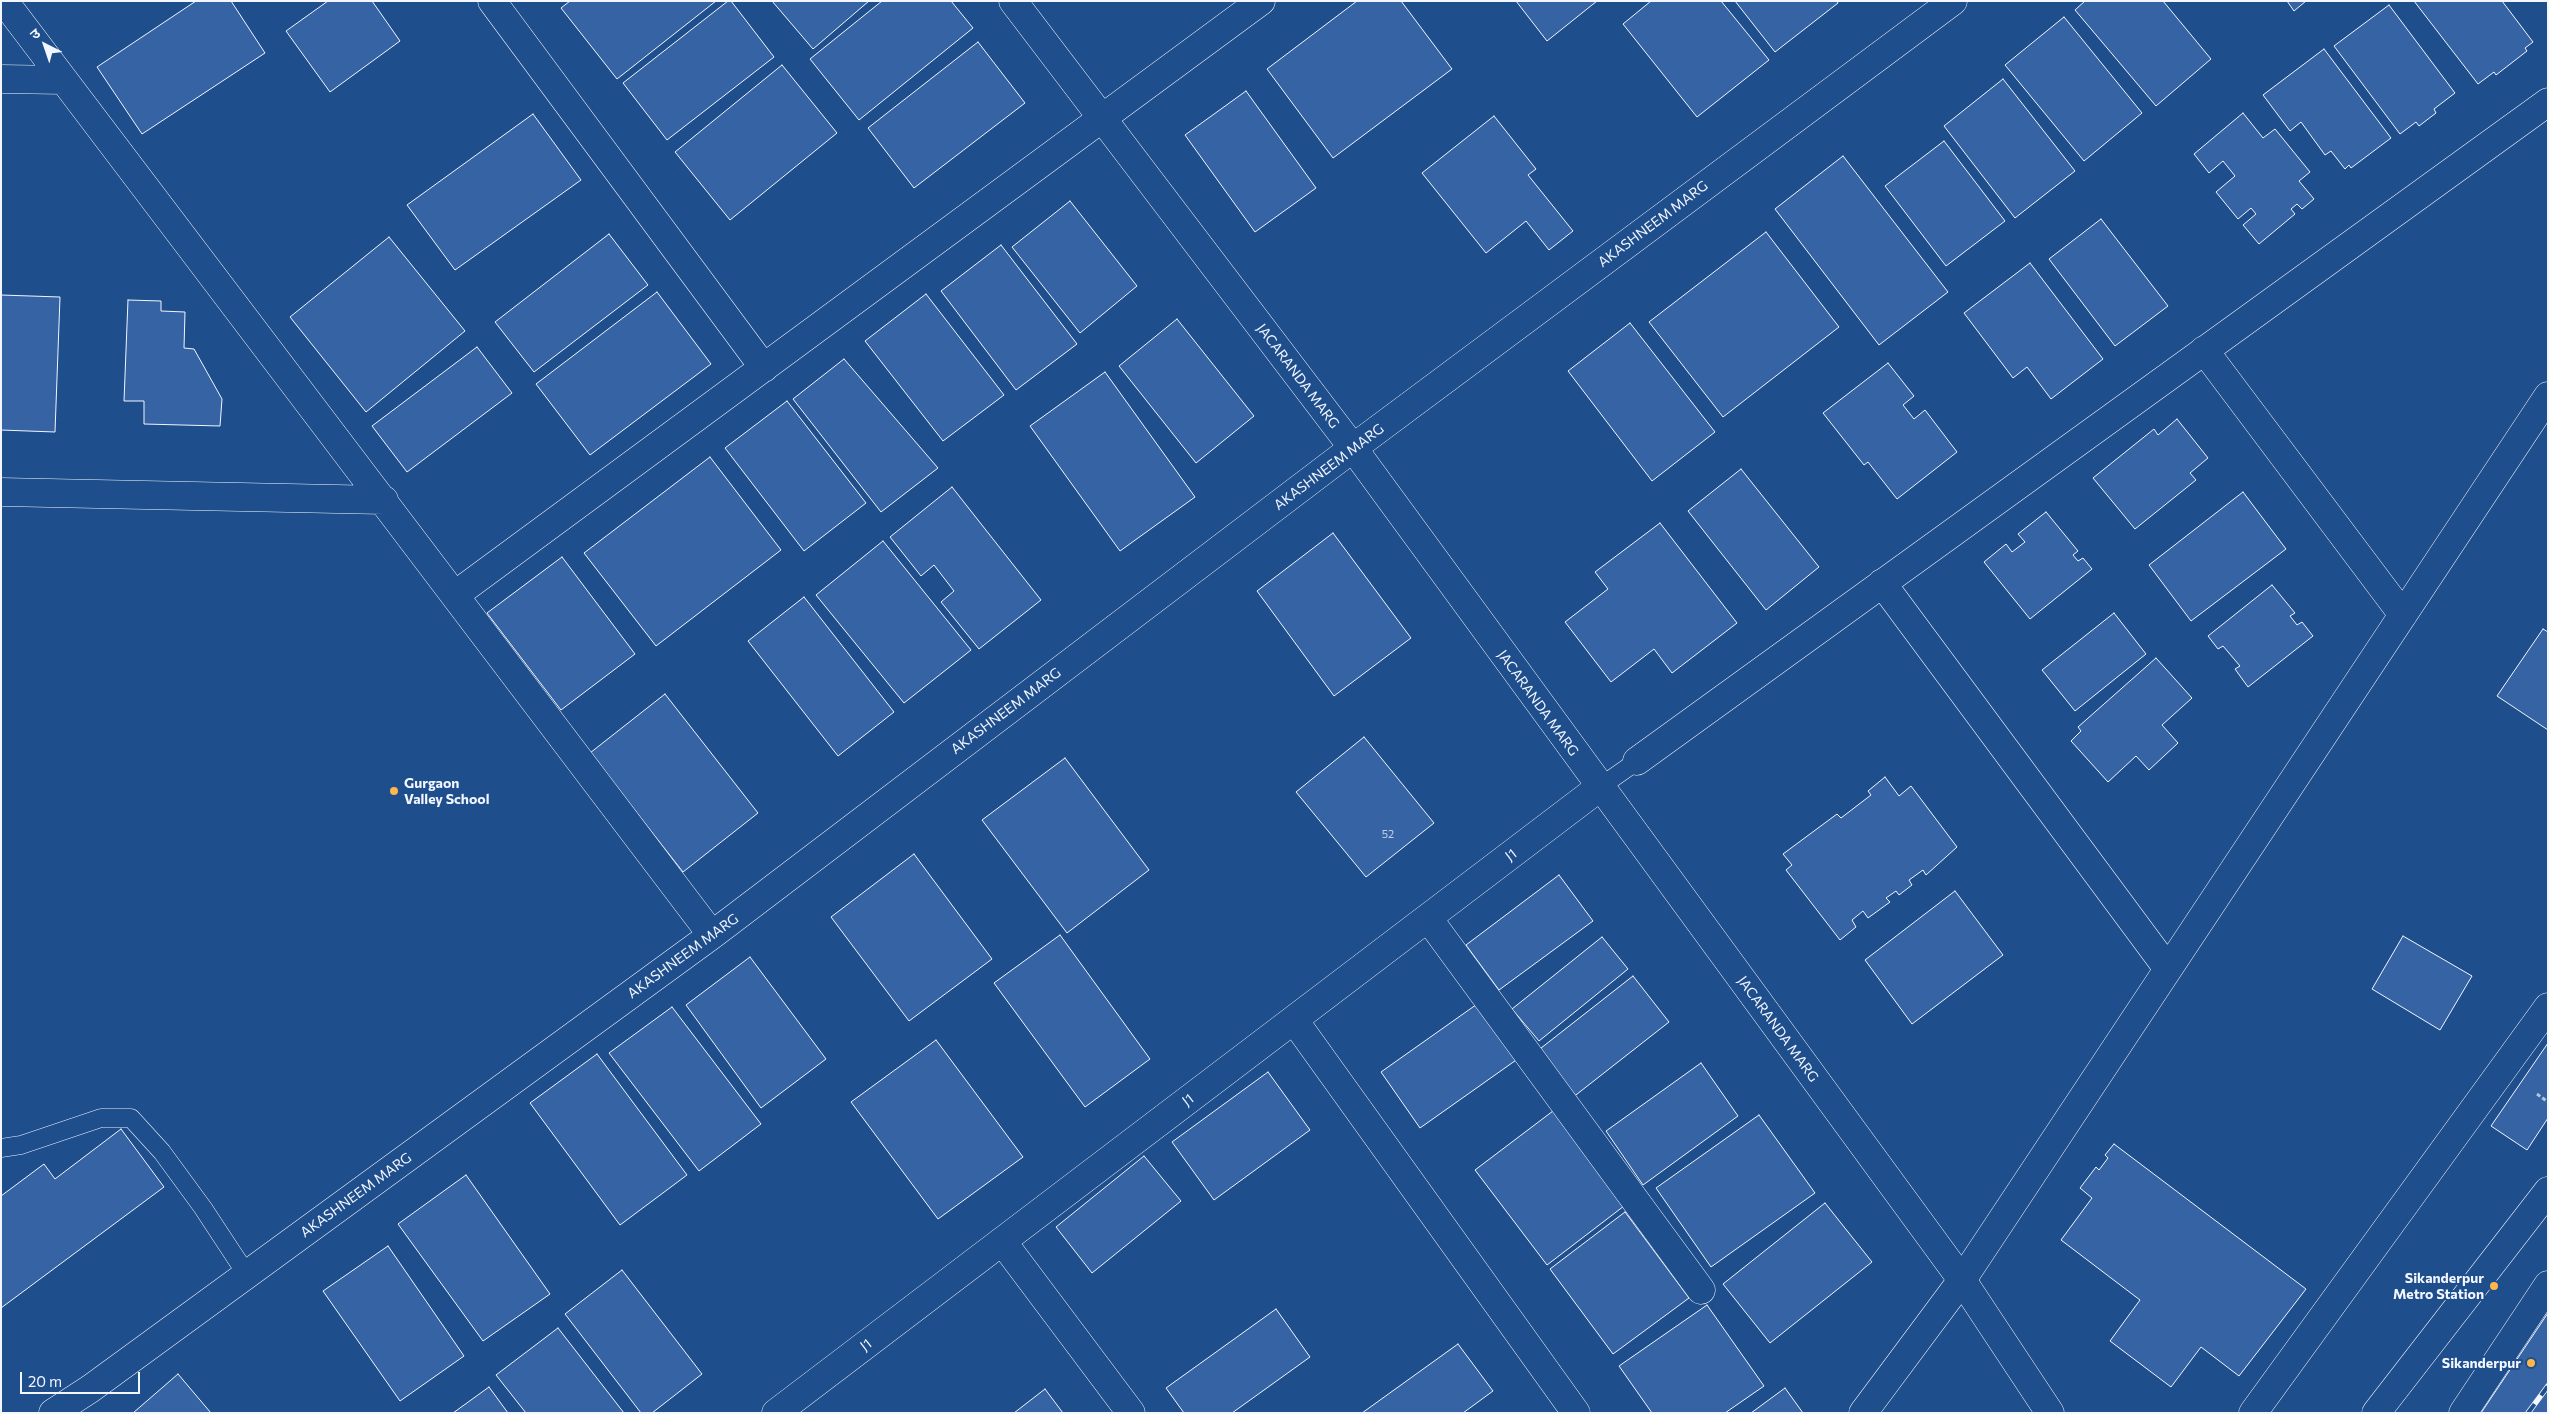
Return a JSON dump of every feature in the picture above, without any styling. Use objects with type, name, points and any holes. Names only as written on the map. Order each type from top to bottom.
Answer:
[{"type":"main road","points":[[4,1],[712,935]]},
{"type":"main road","points":[[492,1],[764,368]]},
{"type":"main road","name":"JACARANDA MARG","points":[[1014,1],[1352,448],[1962,1280],[2050,1413]]},
{"type":"main road","points":[[456,595],[1261,1]]},
{"type":"main road","name":"AKASHNEEM MARG","points":[[53,1413],[90,1389],[712,935],[1352,448],[1953,1]]},
{"type":"main road","points":[[1,79],[64,80]]},
{"type":"main road","points":[[1636,761],[2548,102]]},
{"type":"main road","points":[[2204,350],[2403,615]]},
{"type":"main road","points":[[1862,1413],[1962,1280],[2548,396]]},
{"type":"main road","points":[[1,492],[384,500]]},
{"type":"main road","points":[[1882,583],[2168,969]]},
{"type":"main road","name":"J1","points":[[776,1413],[1600,787]]},
{"type":"main road","points":[[1428,918],[1701,1290]]},
{"type":"main road","points":[[2253,1413],[2548,1007]]},
{"type":"main road","points":[[1294,1020],[1576,1413]]},
{"type":"main road","points":[[2376,1413],[2548,1191]]},
{"type":"main road","points":[[1002,1241],[1131,1413]]},
{"type":"main road","points":[[2463,1413],[2548,1285]]},
{"type":"lane","points":[[1600,787],[1636,761]]},
{"type":"lane","points":[[1,1148],[21,1145],[101,1118],[131,1118],[162,1152],[203,1208],[247,1275]]},
{"type":"path","points":[[2537,1094],[2548,1102]]},
{"type":"building","points":[[196,1],[231,1],[265,53],[142,134],[97,67]]},
{"type":"building","points":[[328,1],[372,1],[400,41],[330,92],[286,31]]},
{"type":"building","points":[[570,1],[716,1],[617,79],[561,8]]},
{"type":"building","points":[[728,1],[731,1],[774,57],[667,140],[623,83]]},
{"type":"building","points":[[772,1],[869,1],[813,49]]},
{"type":"building","points":[[882,1],[951,1],[973,28],[859,120],[810,59]]},
{"type":"building","points":[[1357,1],[1401,1],[1452,69],[1333,158],[1267,69]]},
{"type":"building","points":[[1516,1],[1597,1],[1547,41]]},
{"type":"building","points":[[1651,1],[1721,1],[1769,60],[1697,117],[1623,24]]},
{"type":"building","points":[[1735,1],[1837,1],[1838,3],[1775,52]]},
{"type":"building","points":[[2085,1],[2163,1],[2211,59],[2156,106],[2075,10]]},
{"type":"building","points":[[2287,1],[2306,1],[2294,11]]},
{"type":"building","points":[[2414,1],[2502,1],[2533,42],[2525,48],[2527,51],[2496,75],[2494,72],[2478,84]]},
{"type":"building","points":[[2389,5],[2455,93],[2434,109],[2436,113],[2419,126],[2416,122],[2400,134],[2334,46]]},
{"type":"building","points":[[2064,17],[2142,113],[2084,161],[2005,65]]},
{"type":"building","points":[[978,42],[1025,103],[914,188],[868,128]]},
{"type":"building","points":[[2324,49],[2391,138],[2351,168],[2349,165],[2345,169],[2331,151],[2325,155],[2301,122],[2290,131],[2263,95]]},
{"type":"building","points":[[782,65],[837,133],[730,220],[675,152]]},
{"type":"building","points":[[2003,79],[2075,171],[2015,218],[1944,126]]},
{"type":"building","points":[[1246,91],[1316,188],[1255,232],[1185,135]]},
{"type":"building","points":[[2243,113],[2263,138],[2275,129],[2310,172],[2299,181],[2314,199],[2302,209],[2297,204],[2291,209],[2295,214],[2259,244],[2243,225],[2256,214],[2251,208],[2238,219],[2216,192],[2235,176],[2223,161],[2209,173],[2194,154]]},
{"type":"building","points":[[533,114],[581,180],[455,270],[407,205]]},
{"type":"building","points":[[1494,116],[1536,169],[1528,175],[1573,231],[1549,250],[1526,221],[1486,253],[1422,173]]},
{"type":"building","points":[[1944,141],[2005,221],[1946,266],[1885,186]]},
{"type":"building","points":[[1843,156],[1948,292],[1879,345],[1775,209]]},
{"type":"building","points":[[1070,201],[1137,286],[1080,333],[1012,247]]},
{"type":"building","points":[[2101,219],[2168,306],[2115,346],[2049,259]]},
{"type":"building","points":[[1766,232],[1839,327],[1723,417],[1649,322]]},
{"type":"building","points":[[609,234],[648,285],[534,372],[495,322]]},
{"type":"building","points":[[389,237],[465,331],[366,412],[290,317]]},
{"type":"building","points":[[1001,245],[1077,344],[1016,390],[941,291]]},
{"type":"building","points":[[2030,263],[2103,359],[2051,399],[2027,367],[2013,378],[1964,313]]},
{"type":"building","points":[[657,292],[711,364],[590,455],[536,384]]},
{"type":"building","points":[[926,294],[1004,395],[943,441],[865,341]]},
{"type":"building","points":[[1,295],[60,297],[55,432],[1,430]]},
{"type":"building","points":[[128,300],[161,301],[161,311],[185,312],[184,348],[194,349],[222,399],[220,426],[144,424],[144,401],[124,401]]},
{"type":"building","points":[[1177,319],[1254,416],[1196,463],[1119,366]]},
{"type":"building","points":[[1630,323],[1715,432],[1652,481],[1568,371]]},
{"type":"building","points":[[477,347],[512,393],[407,472],[372,426]]},
{"type":"building","points":[[844,359],[938,468],[881,512],[793,399]]},
{"type":"building","points":[[1888,363],[1914,396],[1903,405],[1914,419],[1925,410],[1957,452],[1897,499],[1868,462],[1864,465],[1823,413]]},
{"type":"building","points":[[1105,372],[1195,497],[1120,551],[1030,426]]},
{"type":"building","points":[[787,401],[866,503],[804,551],[725,448]]},
{"type":"building","points":[[2177,419],[2208,458],[2190,473],[2196,480],[2135,529],[2093,478],[2154,429],[2158,435]]},
{"type":"building","points":[[710,457],[781,550],[656,646],[584,553]]},
{"type":"building","points":[[1741,469],[1819,567],[1766,610],[1688,511]]},
{"type":"building","points":[[952,487],[1041,600],[979,649],[941,602],[954,591],[934,565],[921,576],[890,537]]},
{"type":"building","points":[[2243,492],[2286,549],[2191,621],[2149,565]]},
{"type":"building","points":[[2046,512],[2078,551],[2073,555],[2078,561],[2083,558],[2092,569],[2030,619],[1984,562],[2006,544],[2012,552],[2025,542],[2018,534]]},
{"type":"building","points":[[1660,523],[1737,623],[1672,673],[1654,649],[1611,682],[1565,622],[1608,589],[1595,572]]},
{"type":"building","points":[[1333,533],[1411,638],[1334,696],[1257,591]]},
{"type":"building","points":[[883,541],[971,650],[904,703],[816,595]]},
{"type":"building","points":[[562,557],[635,654],[561,710],[487,613]]},
{"type":"building","points":[[2272,585],[2295,613],[2290,616],[2297,625],[2302,622],[2313,636],[2248,687],[2235,669],[2240,666],[2223,646],[2218,649],[2208,636]]},
{"type":"building","points":[[804,597],[894,712],[838,756],[748,641]]},
{"type":"building","points":[[2114,613],[2146,654],[2075,711],[2042,670]]},
{"type":"building","points":[[2543,629],[2548,632],[2548,730],[2497,696]]},
{"type":"building","points":[[2156,658],[2192,698],[2162,725],[2178,743],[2149,770],[2136,756],[2108,782],[2071,741],[2081,731],[2078,727]]},
{"type":"building","points":[[665,694],[758,813],[683,872],[590,753]]},
{"type":"building","points":[[1364,737],[1434,823],[1366,877],[1296,792]]},
{"type":"building","points":[[1065,758],[1149,870],[1067,933],[982,820]]},
{"type":"building","points":[[1885,777],[1899,796],[1911,786],[1957,847],[1926,875],[1923,870],[1909,880],[1912,885],[1899,895],[1896,891],[1886,898],[1890,902],[1868,918],[1863,911],[1852,920],[1856,927],[1840,940],[1786,870],[1792,865],[1783,854],[1837,814],[1841,818],[1871,795],[1868,791]]},
{"type":"building","points":[[914,854],[992,959],[909,1021],[831,917]]},
{"type":"building","points":[[1559,875],[1593,921],[1499,990],[1466,945]]},
{"type":"building","points":[[1955,891],[2003,955],[1912,1024],[1865,960]]},
{"type":"building","points":[[1060,935],[1150,1059],[1085,1107],[994,983]]},
{"type":"building","points":[[2403,936],[2472,976],[2440,1030],[2372,989]]},
{"type":"building","points":[[1602,937],[1628,969],[1539,1041],[1512,1009]]},
{"type":"building","points":[[750,957],[826,1059],[761,1108],[686,1005]]},
{"type":"building","points":[[1633,976],[1669,1022],[1572,1098],[1536,1052]]},
{"type":"building","points":[[1480,1002],[1519,1058],[1420,1128],[1381,1072]]},
{"type":"building","points":[[672,1007],[761,1124],[699,1171],[609,1053]]},
{"type":"building","points":[[936,1040],[1023,1157],[938,1219],[851,1102]]},
{"type":"building","points":[[2548,1043],[2548,1118],[2527,1150],[2491,1126]]},
{"type":"building","points":[[597,1054],[687,1175],[620,1225],[530,1103]]},
{"type":"building","points":[[1701,1063],[1738,1116],[1643,1185],[1606,1131]]},
{"type":"building","points":[[1268,1072],[1310,1130],[1214,1200],[1172,1142]]},
{"type":"building","points":[[1553,1111],[1624,1206],[1547,1265],[1475,1170]]},
{"type":"building","points":[[1759,1115],[1815,1193],[1711,1267],[1656,1188]]},
{"type":"building","points":[[121,1129],[164,1187],[1,1308],[1,1196],[44,1164],[55,1179]]},
{"type":"building","points":[[2114,1144],[2306,1289],[2239,1376],[2201,1347],[2171,1387],[2110,1341],[2140,1300],[2061,1240],[2092,1198],[2080,1188],[2096,1167],[2099,1170],[2108,1158],[2105,1155]]},
{"type":"building","points":[[1144,1156],[1181,1201],[1092,1273],[1056,1227]]},
{"type":"building","points":[[466,1175],[550,1294],[483,1341],[398,1224]]},
{"type":"building","points":[[1825,1203],[1872,1262],[1770,1343],[1723,1284]]},
{"type":"building","points":[[1625,1212],[1689,1298],[1613,1354],[1550,1269]]},
{"type":"building","points":[[388,1246],[464,1356],[400,1401],[323,1291]]},
{"type":"building","points":[[622,1270],[702,1374],[652,1413],[641,1413],[565,1314]]},
{"type":"building","points":[[1707,1305],[1764,1386],[1725,1413],[1652,1413],[1619,1366]]},
{"type":"building","points":[[1276,1309],[1310,1357],[1232,1413],[1184,1413],[1166,1388]]},
{"type":"building","name":"Sikanderpur","points":[[2548,1313],[2548,1413],[2481,1413]]},
{"type":"building","points":[[558,1328],[624,1413],[526,1413],[496,1375]]},
{"type":"building","points":[[1458,1344],[1493,1391],[1463,1413],[1362,1413]]},
{"type":"building","points":[[178,1374],[211,1413],[133,1413]]},
{"type":"building","points":[[489,1387],[508,1413],[453,1413]]},
{"type":"building","points":[[1785,1388],[1803,1413],[1751,1413]]},
{"type":"building","points":[[1045,1389],[1063,1413],[1014,1413]]},
{"type":"railway","points":[[2528,1413],[2548,1386]]},
{"type":"place","name":"Gurgaon Valley School","points":[[394,791]]},
{"type":"place","name":"Sikanderpur Metro Station","points":[[2494,1286]]},
{"type":"place","name":"Sikanderpur","points":[[2531,1363]]}]
